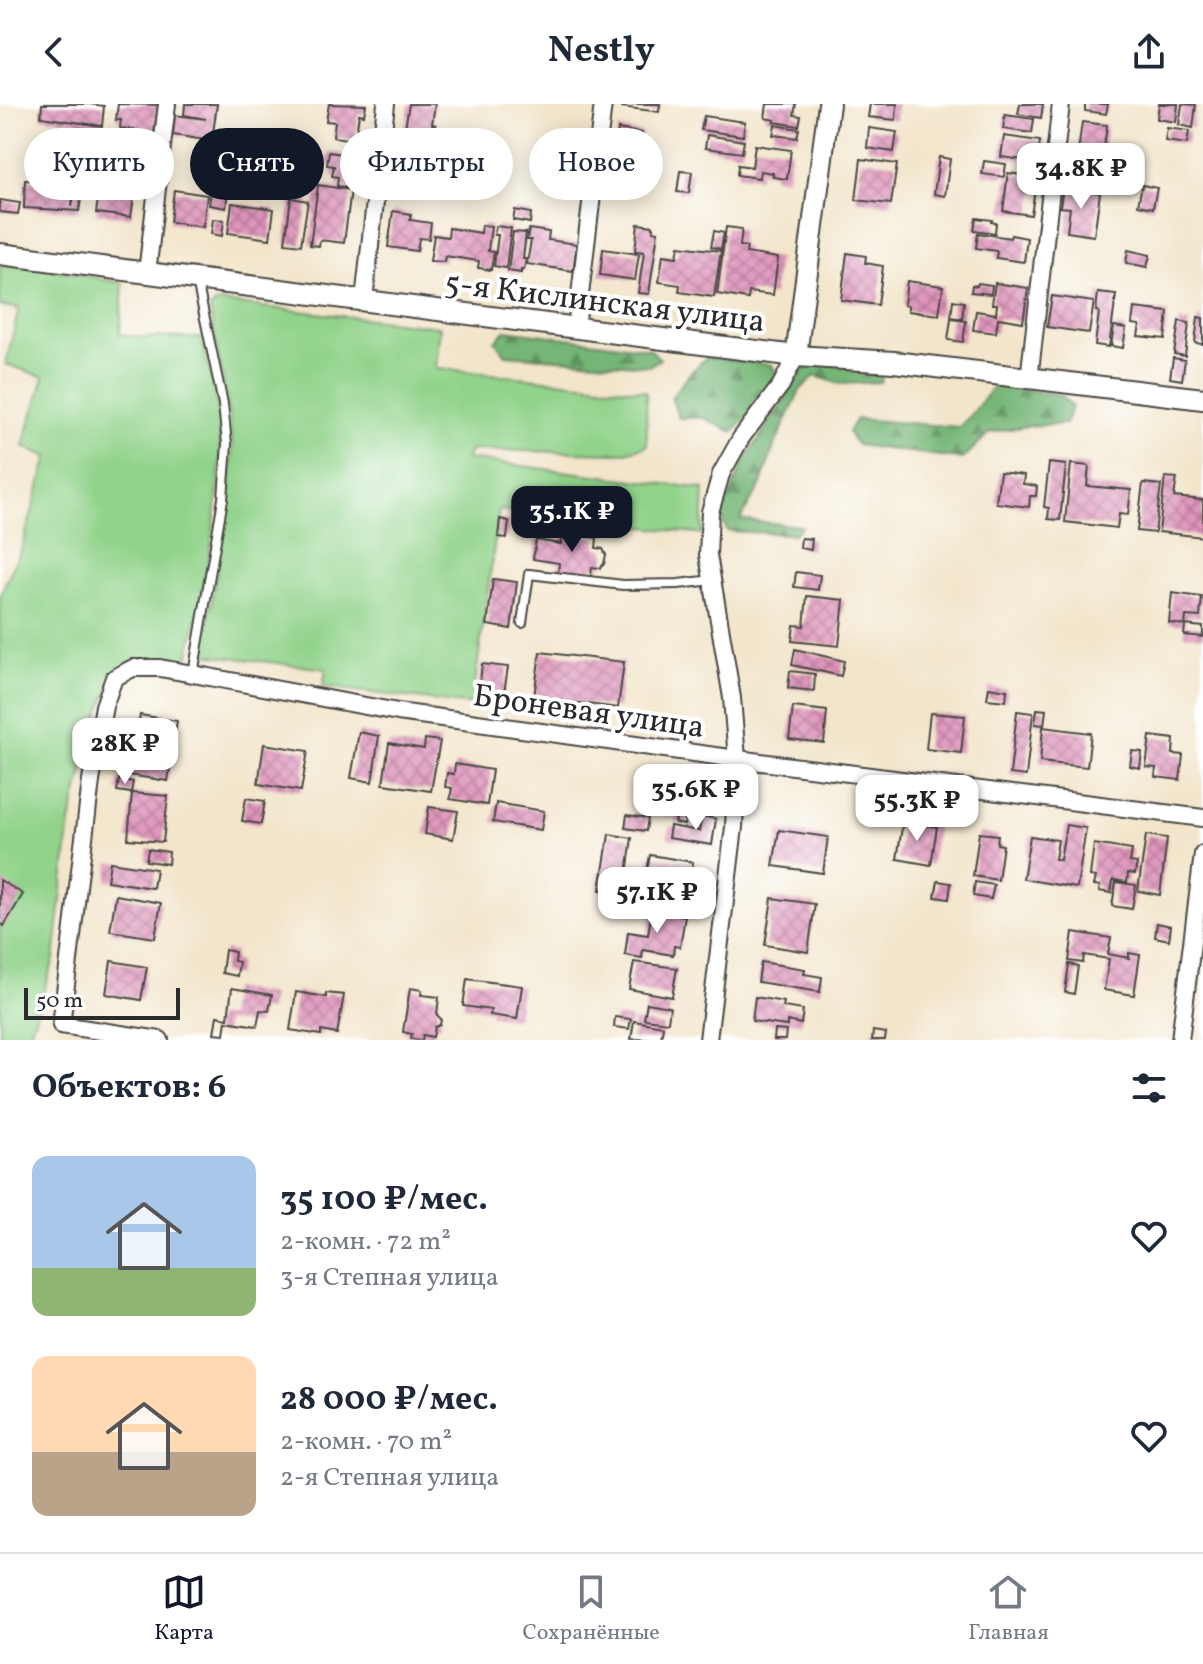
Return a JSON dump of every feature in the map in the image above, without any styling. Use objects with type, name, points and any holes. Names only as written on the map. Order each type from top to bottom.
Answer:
[{"type":"street","points":[[147,273],[167,104]]},
{"type":"street","points":[[364,300],[386,104]]},
{"type":"street","points":[[576,328],[603,104]]},
{"type":"street","points":[[708,1040],[734,827],[737,759],[732,698],[708,555],[710,512],[721,474],[741,438],[781,385],[796,356],[829,104]]},
{"type":"street","points":[[1029,379],[1061,104]]},
{"type":"street","name":"5-я Кислинская улица","points":[[0,254],[796,356],[894,362],[1203,399]]},
{"type":"street","name":"Броневая улица","points":[[160,1040],[61,1025],[91,781],[104,706],[114,678],[133,668],[160,668],[398,712],[1203,818]]},
{"type":"street","points":[[1180,1040],[1203,854]]},
{"type":"lane","points":[[193,674],[223,499],[227,444],[223,404],[197,281]]},
{"type":"lane","points":[[522,623],[529,574],[623,585],[713,580]]},
{"type":"green space","points":[[0,265],[38,267],[123,283],[120,334],[201,338],[217,402],[220,441],[217,504],[187,663],[136,659],[119,668],[95,722],[70,822],[54,959],[28,1040],[0,1040],[0,595],[21,550],[48,457],[23,446],[44,377],[6,364],[19,308],[0,306]]},
{"type":"green space","points":[[218,302],[440,327],[436,368],[646,391],[647,446],[622,453],[471,450],[466,459],[704,489],[702,534],[499,510],[472,705],[323,687],[326,669],[203,654],[228,503],[233,447],[210,309]]},
{"type":"green space","points":[[506,330],[650,349],[660,359],[649,366],[506,355],[495,341]]},
{"type":"green space","points":[[707,357],[772,365],[778,377],[766,398],[733,432],[704,418],[679,418],[671,398]]},
{"type":"green space","points":[[821,364],[883,371],[881,382],[840,384],[815,376],[800,390],[761,484],[740,520],[802,526],[794,534],[727,531],[721,517],[743,463],[804,369]]},
{"type":"green space","points":[[994,385],[1061,395],[1072,407],[1065,424],[1027,426],[989,433],[963,459],[857,445],[848,432],[856,419],[959,427]]},
{"type":"building","points":[[42,104],[104,106],[102,126],[41,117]]},
{"type":"building","points":[[118,104],[158,105],[155,128],[120,128],[121,120],[116,120]]},
{"type":"building","points":[[185,104],[217,104],[214,128],[190,128],[190,138],[174,135],[175,115],[206,119],[184,115]]},
{"type":"building","points":[[329,104],[366,105],[364,115],[359,114],[357,128],[340,128],[340,138],[333,137],[335,122],[326,121]]},
{"type":"building","points":[[409,104],[435,104],[432,124],[436,128],[405,128]]},
{"type":"building","points":[[622,104],[660,104],[659,112],[621,107]]},
{"type":"building","points":[[767,104],[796,104],[794,115],[801,116],[799,126],[765,118]]},
{"type":"building","points":[[870,104],[897,104],[896,120],[868,117]]},
{"type":"building","points":[[1020,104],[1043,104],[1041,118],[1018,114]]},
{"type":"building","points":[[1085,104],[1108,104],[1106,114],[1085,111]]},
{"type":"building","points":[[1159,104],[1178,104],[1176,122],[1157,119]]},
{"type":"building","points":[[1182,104],[1196,105],[1193,128],[1179,125]]},
{"type":"building","points":[[1005,115],[1034,119],[1032,133],[1003,129]]},
{"type":"building","points":[[704,116],[745,122],[743,136],[701,130]]},
{"type":"building","points":[[1082,122],[1107,125],[1102,162],[1096,161],[1096,166],[1065,161],[1067,150],[1078,152]]},
{"type":"building","points":[[775,125],[799,129],[797,138],[773,135]]},
{"type":"building","points":[[869,128],[897,132],[894,152],[867,148]]},
{"type":"building","points":[[1167,128],[1189,131],[1187,144],[1165,141]]},
{"type":"building","points":[[707,135],[744,141],[742,153],[705,148]]},
{"type":"building","points":[[1004,136],[1040,141],[1037,162],[1001,157]]},
{"type":"building","points":[[755,145],[791,150],[787,179],[760,171],[759,178],[737,175],[738,165],[752,167]]},
{"type":"building","points":[[329,152],[340,154],[340,186],[337,186],[338,177],[332,176],[334,166],[327,165]]},
{"type":"building","points":[[939,157],[950,159],[945,196],[934,194]]},
{"type":"building","points":[[861,159],[897,164],[891,204],[856,200]]},
{"type":"building","points":[[984,161],[1006,164],[1004,177],[982,174]]},
{"type":"building","points":[[1071,164],[1095,168],[1094,179],[1069,175]]},
{"type":"building","points":[[680,171],[692,172],[689,193],[677,192]]},
{"type":"building","points":[[1008,173],[1037,177],[1031,215],[1003,211]]},
{"type":"building","points":[[1142,185],[1157,188],[1153,208],[1138,205]]},
{"type":"building","points":[[324,186],[340,188],[340,200],[350,200],[344,243],[320,240],[319,246],[310,245],[316,200],[324,200]]},
{"type":"building","points":[[1063,188],[1100,193],[1094,236],[1067,232],[1070,208],[1060,207]]},
{"type":"building","points":[[174,190],[190,192],[190,200],[206,200],[203,227],[170,222]]},
{"type":"building","points":[[0,200],[20,203],[18,214],[0,212]]},
{"type":"building","points":[[24,200],[72,200],[72,207],[73,200],[81,200],[79,211],[24,208]]},
{"type":"building","points":[[98,200],[133,200],[131,217],[96,213]]},
{"type":"building","points":[[210,200],[227,200],[226,208],[209,205]]},
{"type":"building","points":[[291,200],[308,201],[301,245],[285,243]]},
{"type":"building","points":[[232,203],[274,209],[270,239],[228,233]]},
{"type":"building","points":[[515,210],[531,213],[530,223],[513,220]]},
{"type":"building","points":[[393,211],[411,214],[410,220],[431,223],[429,239],[419,238],[417,251],[388,247]]},
{"type":"building","points":[[976,218],[996,223],[995,233],[974,230]]},
{"type":"building","points":[[213,219],[224,220],[222,236],[211,234]]},
{"type":"building","points":[[638,224],[653,226],[653,231],[658,232],[649,294],[638,293],[644,252],[635,251]]},
{"type":"building","points":[[482,225],[491,226],[488,251],[494,252],[491,270],[478,268],[479,261],[445,256],[444,262],[430,261],[434,235],[448,237],[449,228],[481,233]]},
{"type":"building","points":[[496,226],[511,228],[506,268],[494,266],[498,235],[494,235]]},
{"type":"building","points":[[726,227],[742,229],[740,246],[747,247],[746,253],[778,258],[773,295],[749,292],[748,299],[717,294]]},
{"type":"building","points":[[529,229],[549,232],[548,240],[577,244],[573,271],[527,264],[531,240],[527,240]]},
{"type":"building","points":[[714,231],[724,233],[721,249],[711,247]]},
{"type":"building","points":[[513,232],[526,233],[523,259],[526,259],[521,273],[508,271]]},
{"type":"building","points":[[978,233],[1027,238],[1024,262],[996,258],[997,251],[976,248]]},
{"type":"building","points":[[679,246],[721,251],[714,297],[679,292],[680,285],[659,282],[663,255],[677,257]]},
{"type":"building","points":[[603,249],[639,254],[635,280],[600,275]]},
{"type":"building","points":[[1128,250],[1150,255],[1147,267],[1126,263]]},
{"type":"building","points":[[847,253],[866,256],[865,263],[883,266],[878,305],[841,300]]},
{"type":"building","points":[[907,281],[943,286],[939,315],[908,311],[908,306],[904,305]]},
{"type":"building","points":[[978,283],[992,285],[991,294],[971,292],[972,285],[977,286]]},
{"type":"building","points":[[995,283],[1028,288],[1023,322],[998,318],[996,333],[973,330],[976,311],[996,314],[997,304],[992,304]]},
{"type":"building","points":[[1098,293],[1116,295],[1109,347],[1095,345]]},
{"type":"building","points":[[1052,296],[1094,302],[1089,333],[1047,327]]},
{"type":"building","points":[[953,300],[964,302],[962,319],[951,317]]},
{"type":"building","points":[[1134,308],[1168,312],[1165,339],[1138,336],[1140,325],[1132,324]]},
{"type":"building","points":[[1198,317],[1203,318],[1203,344],[1195,343]]},
{"type":"building","points":[[951,319],[966,321],[963,342],[948,340]]},
{"type":"building","points":[[1179,321],[1189,323],[1185,356],[1174,354]]},
{"type":"building","points":[[1114,326],[1126,328],[1123,348],[1111,346]]},
{"type":"building","points":[[1173,358],[1185,360],[1182,380],[1170,378]]},
{"type":"building","points":[[1049,463],[1066,465],[1060,520],[1048,519],[1049,508],[1044,507]]},
{"type":"building","points":[[1071,464],[1089,466],[1087,486],[1131,490],[1128,515],[1119,514],[1117,528],[1065,522]]},
{"type":"building","points":[[1000,472],[1024,475],[1023,484],[1037,486],[1036,496],[1030,496],[1029,507],[996,503]]},
{"type":"building","points":[[1165,477],[1177,478],[1174,497],[1203,500],[1203,537],[1159,532]]},
{"type":"building","points":[[1143,483],[1161,485],[1155,533],[1137,531]]},
{"type":"building","points":[[500,519],[509,521],[507,538],[498,537]]},
{"type":"building","points":[[563,533],[597,538],[596,548],[603,549],[606,555],[600,568],[592,567],[591,577],[558,573],[559,563],[533,559],[536,540],[561,544]]},
{"type":"building","points":[[801,538],[812,539],[811,550],[800,548]]},
{"type":"building","points":[[796,572],[820,575],[818,590],[794,587]]},
{"type":"building","points":[[493,579],[517,582],[511,629],[487,625]]},
{"type":"building","points":[[1172,593],[1202,597],[1200,617],[1186,616],[1185,625],[1169,623]]},
{"type":"building","points":[[807,596],[844,600],[839,646],[792,641],[794,625],[804,626]]},
{"type":"building","points":[[1185,625],[1203,627],[1203,637],[1184,635]]},
{"type":"building","points":[[795,649],[844,661],[841,676],[792,665]]},
{"type":"building","points":[[540,652],[624,662],[618,708],[534,697]]},
{"type":"building","points":[[482,664],[508,667],[504,693],[479,690]]},
{"type":"building","points":[[790,671],[815,674],[814,691],[788,688]]},
{"type":"building","points":[[989,687],[1007,690],[1006,701],[987,699]]},
{"type":"building","points":[[793,707],[827,711],[824,743],[789,739]]},
{"type":"building","points":[[1037,709],[1046,710],[1044,725],[1035,724]]},
{"type":"building","points":[[1017,711],[1033,713],[1026,776],[1010,774]]},
{"type":"building","points":[[930,713],[965,716],[961,753],[926,749]]},
{"type":"building","points":[[140,715],[177,721],[170,763],[133,757]]},
{"type":"building","points":[[1043,727],[1091,733],[1087,767],[1040,762]]},
{"type":"building","points":[[359,732],[379,736],[372,782],[351,778]]},
{"type":"building","points":[[1150,736],[1174,739],[1173,754],[1183,755],[1180,780],[1155,777],[1156,768],[1146,767]]},
{"type":"building","points":[[425,739],[440,741],[431,791],[383,784],[389,743],[424,749]]},
{"type":"building","points":[[264,744],[308,751],[301,791],[258,784]]},
{"type":"building","points":[[1132,751],[1142,752],[1140,768],[1130,766]]},
{"type":"building","points":[[124,760],[170,767],[168,781],[122,774]]},
{"type":"building","points":[[455,764],[492,770],[487,805],[450,799],[452,788],[445,787],[447,773],[454,774]]},
{"type":"building","points":[[119,779],[133,782],[131,793],[117,791]]},
{"type":"building","points":[[669,784],[700,789],[695,821],[685,819],[684,825],[675,823],[676,818],[664,816]]},
{"type":"building","points":[[132,793],[168,796],[163,842],[128,839]]},
{"type":"building","points":[[246,798],[265,801],[261,824],[242,821]]},
{"type":"building","points":[[496,803],[544,811],[541,830],[493,822]]},
{"type":"building","points":[[429,807],[458,811],[453,839],[425,834]]},
{"type":"building","points":[[627,815],[648,818],[646,831],[625,828]]},
{"type":"building","points":[[702,816],[716,819],[712,845],[668,838],[670,826],[699,831]]},
{"type":"building","points":[[903,821],[937,827],[931,865],[897,859]]},
{"type":"building","points":[[1066,825],[1086,828],[1077,888],[1023,879],[1030,836],[1058,840],[1055,859],[1060,860]]},
{"type":"building","points":[[779,830],[828,837],[823,873],[773,866]]},
{"type":"building","points":[[979,833],[998,835],[997,844],[1003,845],[998,880],[973,876]]},
{"type":"building","points":[[609,834],[632,838],[627,873],[646,876],[650,855],[693,862],[693,891],[688,890],[686,905],[643,898],[644,892],[624,889],[624,894],[600,890]]},
{"type":"building","points":[[1146,835],[1167,838],[1160,895],[1138,891]]},
{"type":"building","points":[[1094,844],[1132,850],[1130,862],[1137,863],[1135,874],[1128,873],[1127,882],[1113,880],[1111,893],[1099,891],[1100,886],[1094,885],[1096,877],[1090,876]]},
{"type":"building","points":[[148,849],[169,852],[168,864],[146,861]]},
{"type":"building","points":[[110,862],[156,869],[153,888],[107,881]]},
{"type":"building","points":[[0,880],[23,894],[4,926],[0,923]]},
{"type":"building","points":[[938,881],[951,883],[949,899],[935,897]]},
{"type":"building","points":[[975,882],[994,885],[991,899],[973,896]]},
{"type":"building","points":[[1116,882],[1136,885],[1132,909],[1112,906]]},
{"type":"building","points":[[116,895],[161,903],[155,938],[110,931]]},
{"type":"building","points":[[772,898],[815,904],[808,952],[765,945]]},
{"type":"building","points":[[652,910],[685,916],[680,947],[674,946],[673,955],[643,950],[642,958],[625,955],[628,932],[648,935]]},
{"type":"building","points":[[1157,923],[1171,926],[1169,940],[1155,937]]},
{"type":"building","points":[[1073,932],[1111,938],[1108,954],[1129,958],[1129,953],[1140,955],[1134,995],[1104,990],[1109,959],[1084,955],[1083,963],[1069,961]]},
{"type":"building","points":[[225,950],[235,952],[234,961],[239,962],[237,976],[222,973]]},
{"type":"building","points":[[111,961],[147,967],[141,1000],[106,994]]},
{"type":"building","points":[[634,962],[677,968],[672,997],[629,989]]},
{"type":"building","points":[[761,962],[805,969],[804,974],[822,977],[820,992],[758,982]]},
{"type":"building","points":[[1069,964],[1078,966],[1074,994],[1065,992]]},
{"type":"building","points":[[467,979],[522,986],[517,1019],[490,1015],[491,1010],[463,1006]]},
{"type":"building","points":[[232,988],[272,995],[269,1011],[260,1010],[257,1026],[226,1021],[224,1034],[214,1033],[217,1016],[228,1018]]},
{"type":"building","points":[[410,988],[422,990],[421,995],[439,997],[437,1015],[441,1019],[433,1037],[423,1035],[422,1040],[411,1039],[412,1034],[403,1032]]},
{"type":"building","points":[[296,992],[326,997],[326,993],[344,995],[337,1034],[290,1030]]},
{"type":"building","points":[[755,997],[784,1002],[783,1007],[803,1010],[801,1024],[787,1021],[787,1026],[752,1021]]},
{"type":"building","points":[[647,1003],[670,1007],[668,1022],[644,1019]]},
{"type":"building","points":[[615,1017],[631,1019],[629,1029],[614,1027]]},
{"type":"building","points":[[634,1021],[663,1026],[661,1040],[631,1039]]},
{"type":"building","points":[[775,1030],[786,1031],[785,1040],[774,1040]]},
{"type":"building","points":[[873,1031],[886,1033],[885,1040],[872,1040]]}]
